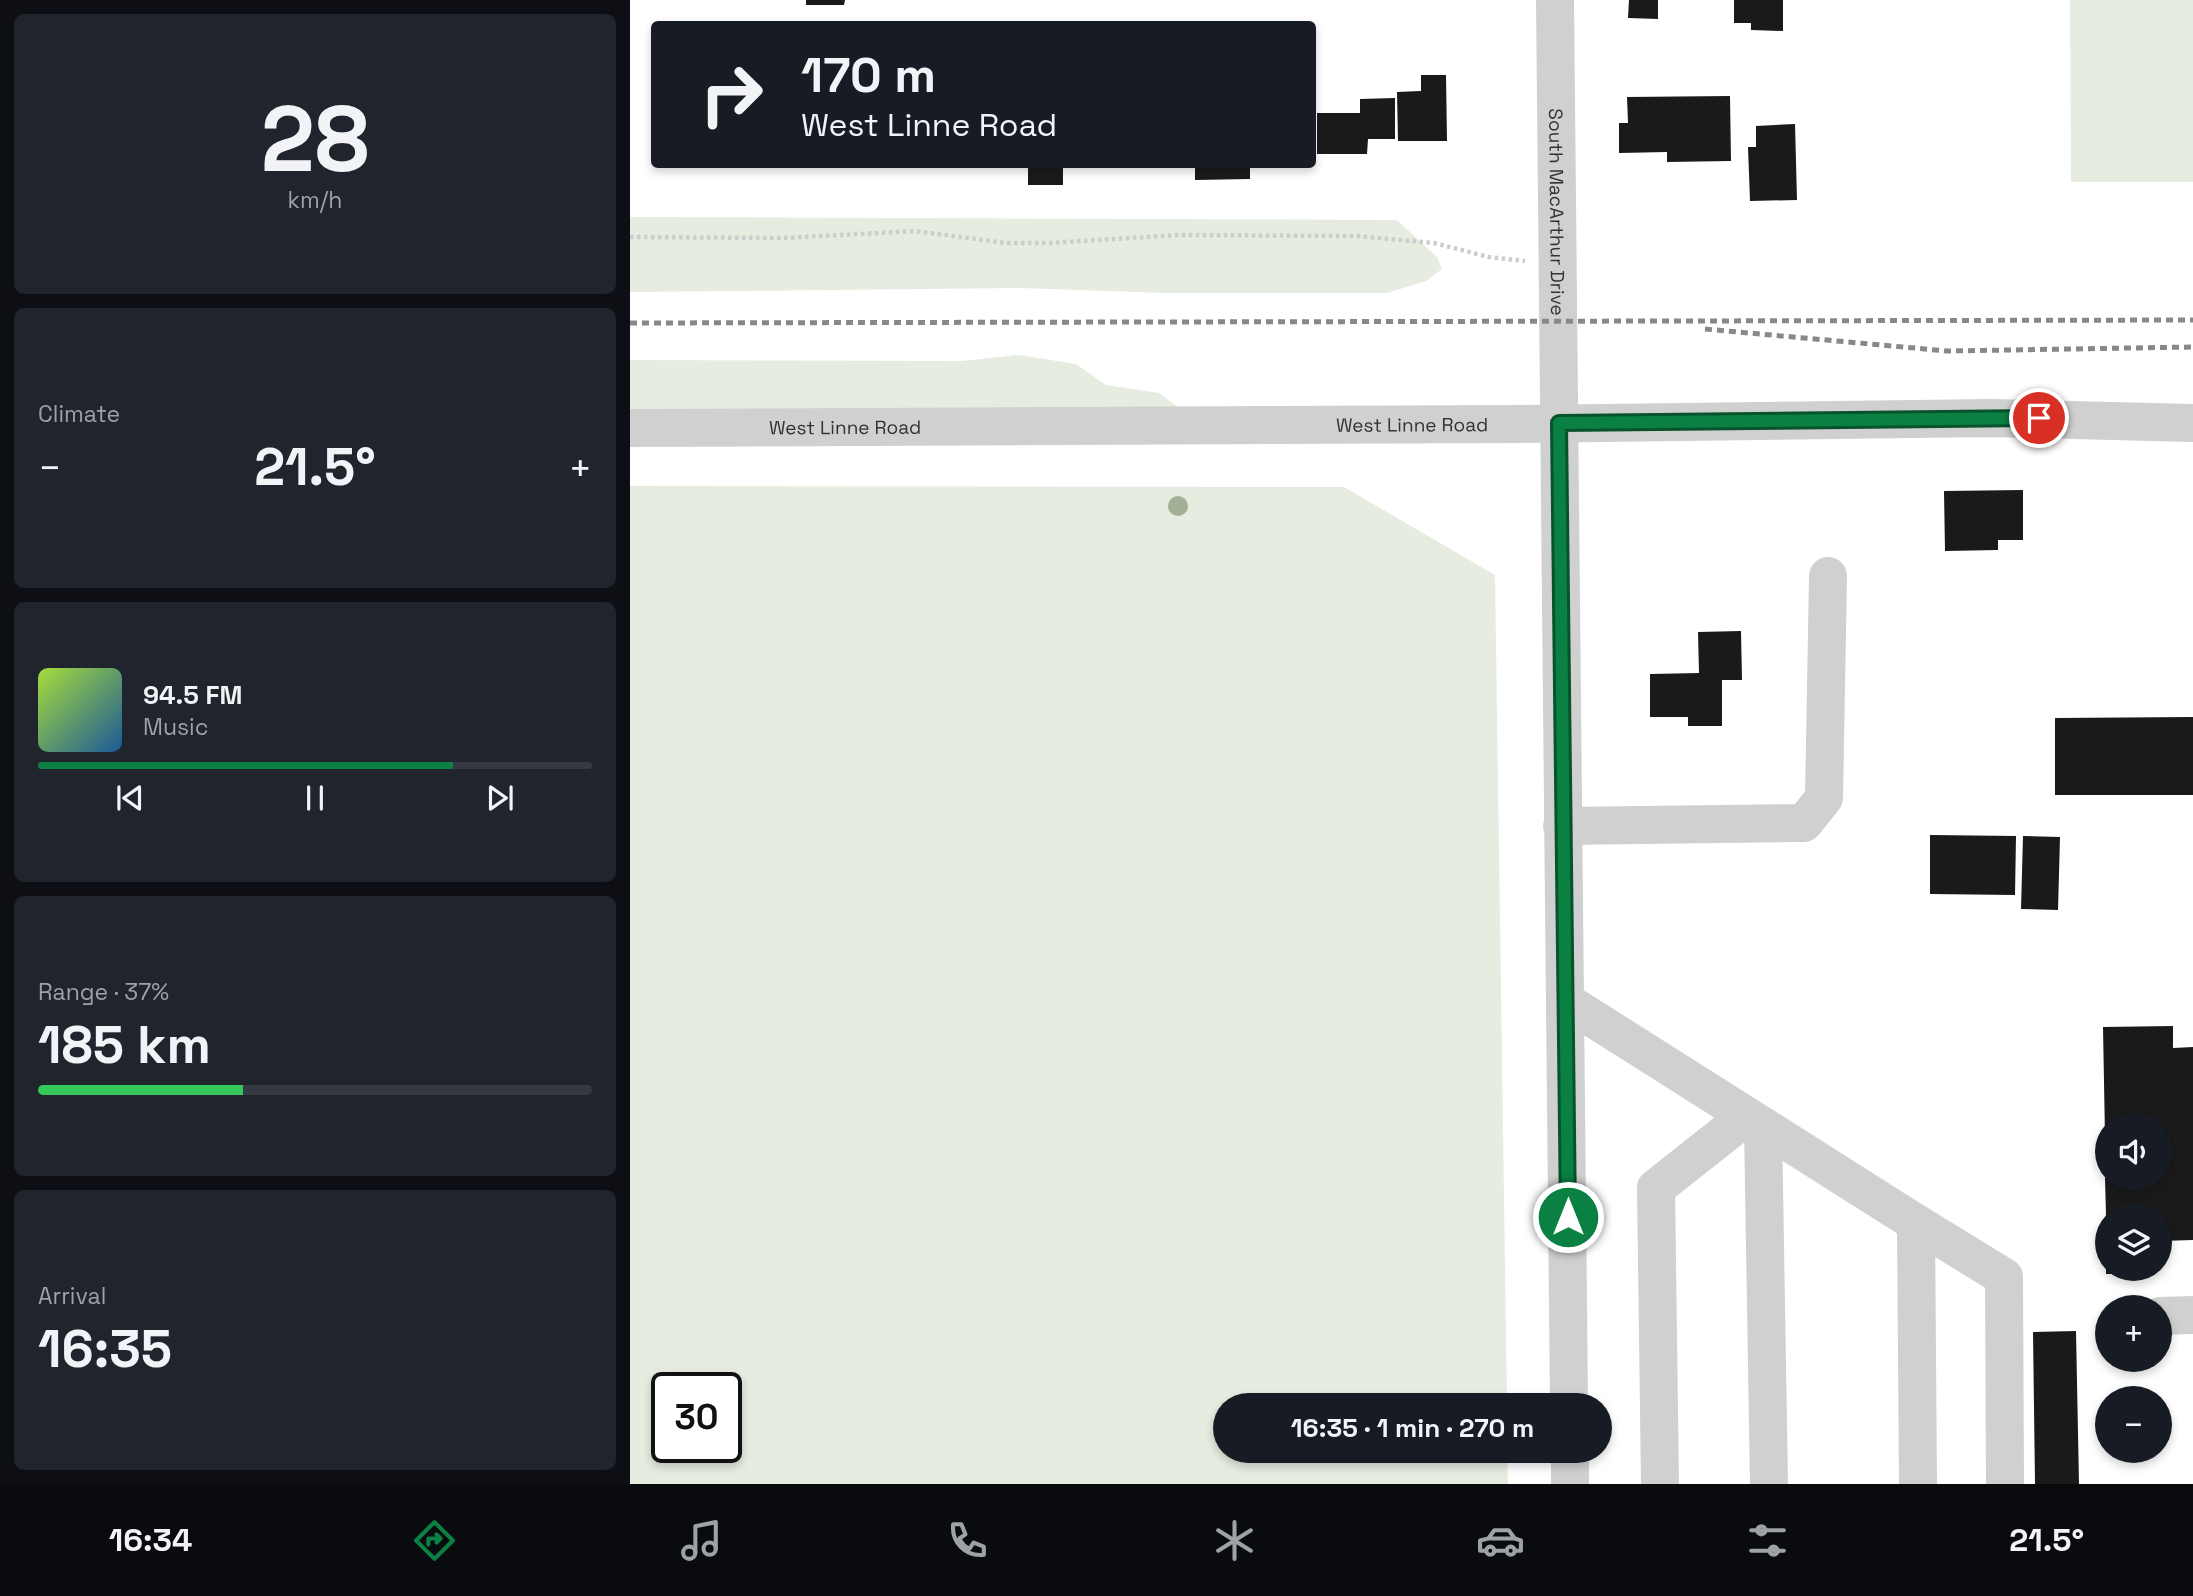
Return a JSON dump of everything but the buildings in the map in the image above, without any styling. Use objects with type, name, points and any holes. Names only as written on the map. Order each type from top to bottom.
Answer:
[{"type":"street","name":"South MacArthur Drive","points":[[1555,0],[1559,423]]},
{"type":"street","name":"West Linne Road","points":[[630,428],[1991,418],[2193,423]]},
{"type":"street","points":[[1559,423],[1569,1393]]},
{"type":"street","points":[[1562,826],[1804,823],[1824,798],[1828,576]]},
{"type":"street","points":[[1567,1002],[2004,1277],[2005,1484]]},
{"type":"street","points":[[1660,1484],[1656,1188],[1755,1121]]},
{"type":"street","points":[[1755,1121],[1769,1484]]},
{"type":"street","points":[[1916,1223],[1918,1484]]},
{"type":"street","points":[[2172,1316],[2193,1315]]},
{"type":"street","points":[[1570,1463],[1570,1484]]},
{"type":"path","points":[[630,237],[785,238],[915,231],[1006,243],[1049,243],[1178,235],[1357,236],[1434,243],[1516,261],[1556,262]]},
{"type":"shaded area","points":[[2070,0],[2193,0],[2193,182],[2071,182]]},
{"type":"shaded area","points":[[630,217],[1397,220],[1437,257],[1442,269],[1426,281],[1387,293],[1168,293],[1020,288],[630,292]]},
{"type":"shaded area","points":[[1019,355],[1076,364],[1106,385],[1159,393],[1179,408],[630,411],[630,360],[962,361]]},
{"type":"shaded area","points":[[630,486],[1344,487],[1495,575],[1507,1393],[1213,1393],[1213,1463],[1507,1463],[1508,1484],[630,1484]]},
{"type":"railway","points":[[630,323],[2193,320]]},
{"type":"railway","points":[[1705,329],[1947,351],[2193,347]]},
{"type":"route","points":[[1568,1217],[1559,423],[2039,418]]}]
